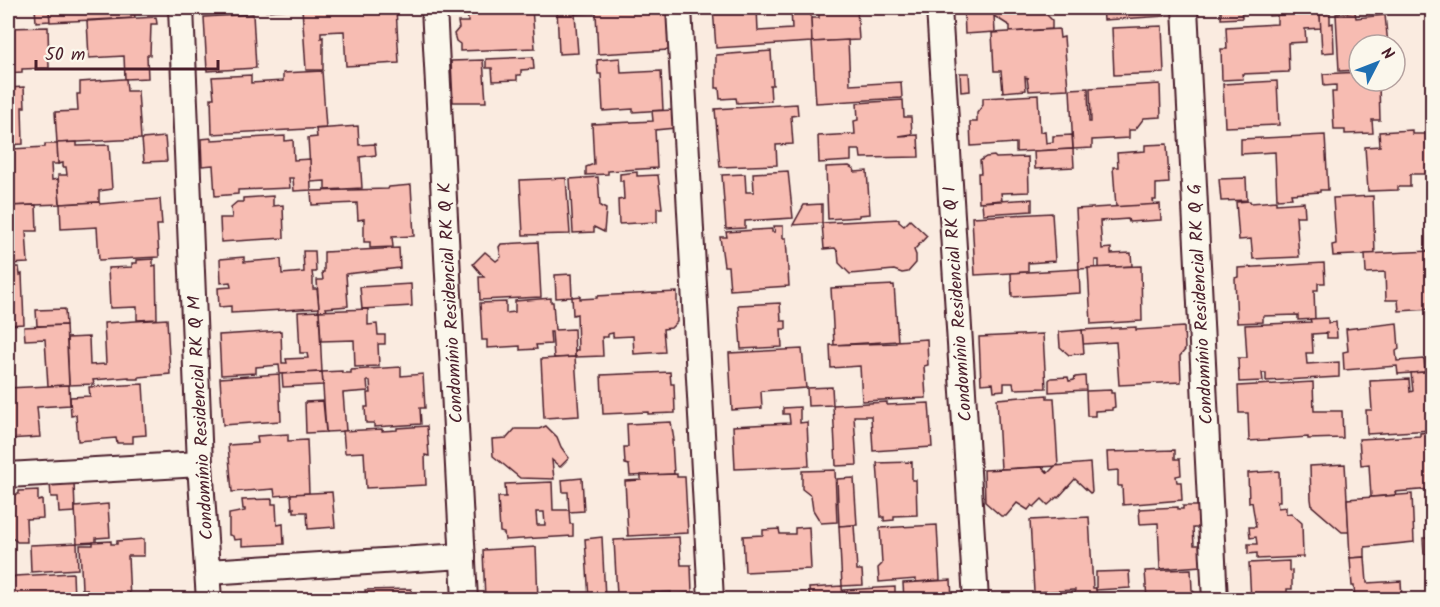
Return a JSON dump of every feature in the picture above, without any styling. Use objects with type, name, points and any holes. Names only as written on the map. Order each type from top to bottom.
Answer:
[{"type":"street","name":"Condomínio Residencial RK Q M","points":[[180,8],[209,600]]},
{"type":"street","name":"Condomínio Residencial RK Q K","points":[[434,8],[465,600]]},
{"type":"street","points":[[680,8],[711,600]]},
{"type":"street","name":"Condomínio Residencial RK Q I","points":[[939,8],[976,600]]},
{"type":"street","name":"Condomínio Residencial RK Q G","points":[[1185,8],[1215,600]]},
{"type":"street","points":[[8,475],[201,464]]},
{"type":"street","points":[[208,572],[463,556]]},
{"type":"building","points":[[35,8],[49,8],[50,21],[36,22]]},
{"type":"building","points":[[49,8],[134,8],[135,18],[50,22]]},
{"type":"building","points":[[265,8],[302,8],[266,11]]},
{"type":"building","points":[[302,8],[396,8],[399,63],[346,66],[344,31],[321,32],[323,70],[306,70]]},
{"type":"building","points":[[467,8],[532,8],[535,48],[460,51],[460,44],[456,41],[454,34],[459,28],[458,22],[468,22]]},
{"type":"building","points":[[557,8],[667,8],[669,50],[598,54],[596,13],[575,14],[578,53],[559,54]]},
{"type":"building","points":[[713,8],[757,8],[758,31],[792,29],[791,8],[811,8],[812,42],[716,48]]},
{"type":"building","points":[[819,8],[857,8],[859,40],[812,42],[811,18],[819,18]]},
{"type":"building","points":[[1040,8],[1052,20],[1052,29],[1010,32],[1010,26],[994,16],[995,32],[965,34],[964,9]]},
{"type":"building","points":[[1103,8],[1164,8],[1165,16],[1104,20]]},
{"type":"building","points":[[1221,8],[1241,8],[1242,18],[1221,19]]},
{"type":"building","points":[[1249,8],[1293,8],[1293,14],[1269,16],[1268,10],[1249,11]]},
{"type":"building","points":[[1355,12],[1356,18],[1385,15],[1387,33],[1347,33],[1347,71],[1339,71],[1336,14]]},
{"type":"building","points":[[1320,13],[1321,28],[1305,29],[1306,42],[1288,43],[1289,72],[1242,74],[1243,79],[1222,80],[1221,49],[1227,49],[1226,27],[1277,24],[1277,15]]},
{"type":"building","points":[[1330,13],[1330,24],[1333,23],[1334,52],[1322,53],[1320,14]]},
{"type":"building","points":[[253,14],[256,68],[207,71],[204,17]]},
{"type":"building","points":[[156,17],[157,24],[151,24],[150,55],[147,55],[148,78],[125,79],[124,56],[89,58],[87,21]]},
{"type":"building","points":[[1162,26],[1164,73],[1114,75],[1112,28]]},
{"type":"building","points":[[48,27],[49,68],[22,69],[22,72],[8,73],[8,28]]},
{"type":"building","points":[[1059,29],[1060,38],[1064,37],[1068,89],[1029,91],[1027,78],[1029,78],[1025,77],[1026,90],[1003,92],[1001,71],[994,71],[992,33]]},
{"type":"building","points":[[848,40],[850,85],[901,82],[902,98],[816,103],[812,42]]},
{"type":"building","points":[[771,51],[773,85],[770,85],[771,101],[737,103],[736,98],[720,99],[719,88],[716,88],[716,55]]},
{"type":"building","points":[[533,57],[534,69],[521,70],[521,75],[517,75],[517,80],[493,81],[492,68],[486,68],[486,59]]},
{"type":"building","points":[[620,58],[621,73],[661,71],[663,110],[603,111],[601,74],[598,74],[597,60]]},
{"type":"building","points":[[483,60],[486,102],[453,102],[451,61]]},
{"type":"building","points":[[322,71],[326,128],[212,134],[211,98],[214,98],[212,77],[251,75],[251,83],[283,81],[283,73]]},
{"type":"building","points":[[960,73],[969,73],[970,91],[961,92]]},
{"type":"building","points":[[1347,73],[1347,93],[1379,93],[1380,120],[1372,120],[1373,133],[1345,134],[1345,130],[1334,130],[1332,92],[1336,92],[1336,85],[1324,86],[1323,74]]},
{"type":"building","points":[[126,79],[127,91],[138,91],[141,139],[57,143],[55,112],[78,111],[77,94],[80,94],[80,82]]},
{"type":"building","points":[[1277,81],[1279,125],[1225,127],[1223,84]]},
{"type":"building","points":[[1160,84],[1161,117],[1144,118],[1135,130],[1129,130],[1129,138],[1092,140],[1092,148],[1073,149],[1070,89],[1088,88],[1089,122],[1091,122],[1090,88]]},
{"type":"building","points":[[24,87],[23,144],[8,145],[8,88]]},
{"type":"building","points":[[1038,95],[1040,132],[1045,131],[1046,143],[1053,142],[1053,136],[1072,135],[1073,149],[1016,152],[1016,143],[971,146],[970,122],[977,122],[977,113],[983,105],[983,98]]},
{"type":"building","points":[[903,100],[904,117],[911,117],[912,134],[899,136],[918,135],[919,157],[861,158],[860,150],[851,150],[851,161],[819,163],[818,136],[855,134],[854,121],[858,120],[857,103]]},
{"type":"building","points":[[797,104],[798,115],[791,116],[793,144],[776,145],[777,165],[720,167],[715,109]]},
{"type":"building","points":[[674,110],[675,128],[655,130],[657,168],[608,171],[608,174],[586,175],[586,167],[594,164],[592,124],[653,121],[652,111]]},
{"type":"building","points":[[358,126],[359,145],[375,144],[376,155],[360,157],[362,188],[325,190],[325,181],[311,182],[308,138],[317,137],[316,129]]},
{"type":"building","points":[[1412,130],[1412,134],[1431,134],[1432,174],[1410,174],[1410,187],[1398,187],[1398,190],[1368,191],[1365,147],[1380,146],[1379,132]]},
{"type":"building","points":[[1325,135],[1328,190],[1320,190],[1320,192],[1291,194],[1292,198],[1277,199],[1275,152],[1241,154],[1241,139]]},
{"type":"building","points":[[285,136],[285,141],[293,140],[294,160],[310,159],[311,190],[294,191],[293,178],[289,178],[290,188],[238,190],[238,194],[215,196],[213,165],[202,166],[201,139]]},
{"type":"building","points":[[165,137],[167,161],[144,162],[142,139]]},
{"type":"building","points":[[77,142],[77,146],[109,145],[112,189],[99,191],[99,202],[60,204],[58,175],[67,175],[63,163],[58,164],[57,143]]},
{"type":"building","points":[[45,144],[57,144],[58,164],[51,164],[52,180],[58,179],[60,204],[8,206],[8,146],[12,146],[12,149],[45,147]]},
{"type":"building","points":[[1167,144],[1169,183],[1156,184],[1154,205],[1116,207],[1113,167],[1118,167],[1117,153],[1145,151],[1145,145]]},
{"type":"building","points":[[1073,149],[1074,167],[1035,169],[1034,151]]},
{"type":"building","points":[[994,156],[996,158],[1028,157],[1029,192],[1001,193],[1002,200],[979,202],[980,161]]},
{"type":"building","points":[[849,166],[855,172],[867,171],[870,214],[828,219],[826,167]]},
{"type":"building","points":[[788,171],[793,218],[745,221],[745,228],[726,229],[722,175],[745,174],[746,192],[754,192],[753,173]]},
{"type":"building","points":[[637,172],[637,176],[658,175],[662,208],[657,208],[657,222],[619,224],[618,200],[624,199],[623,181],[620,181],[620,174]]},
{"type":"building","points":[[598,177],[600,206],[606,209],[604,232],[594,227],[594,232],[573,233],[570,179]]},
{"type":"building","points":[[566,178],[570,234],[523,235],[520,180]]},
{"type":"building","points":[[1246,178],[1247,200],[1221,201],[1219,179]]},
{"type":"building","points":[[411,185],[414,236],[392,237],[393,247],[370,248],[370,242],[364,242],[364,219],[358,220],[357,203],[312,205],[311,191],[388,189]]},
{"type":"building","points":[[273,196],[273,206],[283,205],[284,238],[221,242],[220,218],[232,218],[231,207],[237,202],[243,202],[243,198]]},
{"type":"building","points":[[1373,196],[1375,254],[1333,256],[1332,245],[1336,244],[1333,198]]},
{"type":"building","points":[[160,199],[162,225],[157,225],[159,257],[99,260],[97,227],[61,229],[60,204],[99,202],[100,204]]},
{"type":"building","points":[[1032,199],[1032,211],[983,214],[982,202]]},
{"type":"building","points":[[1250,201],[1251,203],[1276,201],[1276,204],[1304,202],[1305,216],[1296,216],[1299,257],[1253,259],[1251,239],[1239,240],[1236,202]]},
{"type":"building","points":[[822,204],[822,223],[793,225],[804,205]]},
{"type":"building","points":[[1160,204],[1161,220],[1100,221],[1102,249],[1111,248],[1111,254],[1131,253],[1132,266],[1099,268],[1099,260],[1095,260],[1095,268],[1079,269],[1076,209]]},
{"type":"building","points":[[36,205],[37,231],[26,231],[28,263],[8,264],[8,206]]},
{"type":"building","points":[[1052,213],[1055,261],[1028,263],[1028,272],[975,275],[972,217]]},
{"type":"building","points":[[899,219],[904,226],[910,220],[927,236],[914,250],[916,263],[908,272],[902,273],[894,270],[850,274],[839,263],[838,252],[835,248],[824,249],[822,223]]},
{"type":"building","points":[[774,226],[783,226],[783,238],[786,238],[789,286],[730,290],[728,266],[724,266],[720,237],[727,237],[726,232],[772,229],[772,232],[775,232]]},
{"type":"building","points":[[538,242],[541,297],[480,300],[479,277],[484,277],[473,264],[485,252],[496,261],[501,257],[499,247],[501,244]]},
{"type":"building","points":[[399,248],[400,268],[346,274],[348,306],[319,311],[317,280],[323,280],[324,252]]},
{"type":"building","points":[[303,251],[315,251],[316,272],[312,272],[313,289],[317,289],[319,308],[231,313],[231,306],[219,307],[218,288],[231,287],[230,282],[221,283],[220,259],[244,257],[244,262],[281,259],[282,274],[304,272]]},
{"type":"building","points":[[1432,251],[1432,309],[1399,311],[1398,300],[1386,300],[1385,272],[1366,273],[1365,254]]},
{"type":"building","points":[[153,259],[153,266],[156,265],[157,319],[137,320],[137,307],[110,308],[108,268],[132,267],[132,263],[137,263],[137,260]]},
{"type":"building","points":[[1324,263],[1325,283],[1318,283],[1318,290],[1314,290],[1315,319],[1298,320],[1298,315],[1263,316],[1263,322],[1237,323],[1235,278],[1238,277],[1238,268]]},
{"type":"building","points":[[1141,266],[1142,321],[1091,324],[1088,268]]},
{"type":"building","points":[[8,267],[19,267],[20,275],[22,274],[24,324],[8,325]]},
{"type":"building","points":[[1079,269],[1080,293],[1012,297],[1011,273]]},
{"type":"building","points":[[571,274],[572,297],[556,298],[555,275]]},
{"type":"building","points":[[411,284],[412,306],[362,309],[360,287]]},
{"type":"building","points":[[894,285],[898,341],[834,345],[831,288]]},
{"type":"building","points":[[677,292],[677,322],[671,328],[663,329],[665,352],[634,354],[633,336],[613,337],[613,333],[608,334],[608,337],[602,337],[603,356],[575,357],[575,350],[578,350],[577,314],[573,315],[572,297],[580,296],[580,299]]},
{"type":"building","points":[[551,298],[555,330],[574,329],[575,357],[554,358],[552,332],[550,332],[551,344],[536,345],[537,349],[520,350],[520,346],[487,348],[487,340],[482,340],[480,303],[506,302],[506,313],[515,312],[515,301]]},
{"type":"building","points":[[780,303],[781,321],[786,321],[786,329],[781,329],[782,347],[741,349],[738,305]]},
{"type":"building","points":[[65,309],[66,325],[37,326],[36,310]]},
{"type":"building","points":[[368,309],[368,325],[377,324],[378,335],[385,335],[385,344],[378,344],[379,366],[355,367],[354,340],[321,341],[319,311]]},
{"type":"building","points":[[319,311],[322,372],[280,374],[279,365],[256,367],[256,373],[221,375],[219,335],[281,331],[282,363],[287,363],[286,359],[308,358],[307,353],[300,353],[298,312]]},
{"type":"building","points":[[1328,318],[1328,323],[1336,322],[1337,338],[1327,338],[1327,333],[1312,334],[1313,353],[1306,353],[1307,364],[1339,362],[1339,377],[1266,381],[1266,373],[1262,373],[1263,381],[1239,382],[1238,358],[1247,358],[1245,325],[1311,322],[1310,319]]},
{"type":"building","points":[[167,319],[170,374],[139,377],[139,379],[129,379],[129,377],[93,380],[94,384],[69,385],[67,338],[89,337],[90,365],[106,364],[104,323]]},
{"type":"building","points":[[1397,323],[1399,349],[1396,351],[1397,361],[1424,359],[1425,372],[1398,374],[1397,366],[1344,370],[1343,352],[1348,351],[1346,329]]},
{"type":"building","points":[[66,325],[69,385],[48,386],[45,339],[25,340],[24,327]]},
{"type":"building","points":[[1136,327],[1136,330],[1184,327],[1185,350],[1180,356],[1181,382],[1119,385],[1116,342],[1083,344],[1082,330]]},
{"type":"building","points":[[1082,330],[1084,353],[1069,355],[1060,347],[1059,332]]},
{"type":"building","points":[[1043,334],[1046,388],[1014,389],[1013,383],[1004,383],[1004,390],[994,391],[993,383],[981,384],[979,337]]},
{"type":"building","points":[[927,339],[928,365],[924,366],[926,398],[862,401],[860,366],[831,368],[830,345],[896,343],[896,341]]},
{"type":"building","points":[[802,349],[806,388],[761,391],[762,408],[732,410],[729,353]]},
{"type":"building","points":[[575,357],[579,416],[544,418],[541,359]]},
{"type":"building","points":[[401,367],[401,376],[423,374],[425,408],[420,408],[421,424],[374,427],[374,423],[366,423],[367,393],[371,393],[370,381],[367,381],[368,391],[343,393],[346,431],[326,432],[322,372],[351,373],[351,370]]},
{"type":"building","points":[[322,372],[323,385],[283,387],[282,374]]},
{"type":"building","points":[[670,372],[671,384],[674,384],[675,413],[603,414],[601,375]]},
{"type":"building","points":[[1432,372],[1432,430],[1367,434],[1366,410],[1372,410],[1370,381],[1409,379],[1410,392],[1413,391],[1411,373]]},
{"type":"building","points":[[279,374],[281,421],[223,425],[220,378]]},
{"type":"building","points":[[1085,376],[1086,390],[1049,392],[1051,378],[1068,377],[1069,381],[1074,380],[1075,377]]},
{"type":"building","points":[[1313,382],[1314,411],[1342,411],[1343,438],[1308,439],[1308,437],[1249,441],[1248,413],[1239,413],[1238,386]]},
{"type":"building","points":[[143,384],[146,435],[133,436],[133,443],[117,443],[116,438],[78,441],[76,415],[71,416],[70,397],[90,396],[89,387]]},
{"type":"building","points":[[69,385],[70,405],[37,407],[40,437],[8,439],[8,388]]},
{"type":"building","points":[[832,387],[833,405],[808,406],[807,388]]},
{"type":"building","points":[[1111,390],[1111,393],[1114,393],[1115,407],[1112,410],[1095,411],[1095,416],[1087,416],[1086,391]]},
{"type":"building","points":[[1047,395],[1047,398],[1054,398],[1058,466],[1001,469],[997,399]]},
{"type":"building","points":[[323,401],[326,432],[306,433],[305,402]]},
{"type":"building","points":[[887,402],[887,405],[929,403],[932,447],[873,451],[871,416],[854,416],[857,465],[836,466],[833,405]]},
{"type":"building","points":[[800,407],[800,423],[807,422],[809,466],[735,469],[733,426],[790,423],[789,414],[783,414],[783,408]]},
{"type":"building","points":[[671,422],[674,440],[672,440],[674,474],[630,476],[629,465],[625,464],[624,447],[628,447],[627,424]]},
{"type":"building","points":[[427,426],[429,456],[425,455],[426,485],[366,488],[364,452],[345,453],[343,431],[382,429],[382,431]]},
{"type":"building","points":[[546,426],[557,437],[569,458],[560,467],[552,460],[554,479],[520,478],[493,456],[492,439],[507,438],[515,429],[539,429]]},
{"type":"building","points":[[1432,432],[1432,489],[1395,492],[1396,495],[1371,497],[1369,464],[1361,465],[1359,439],[1420,436],[1420,433]]},
{"type":"building","points":[[288,434],[288,441],[307,440],[309,493],[275,496],[274,489],[232,492],[228,445],[258,443],[257,436]]},
{"type":"building","points":[[1175,450],[1175,459],[1180,459],[1181,475],[1176,476],[1177,482],[1181,482],[1182,500],[1123,505],[1122,486],[1118,486],[1118,470],[1108,471],[1107,452]]},
{"type":"building","points":[[912,462],[912,480],[916,480],[917,515],[894,516],[894,520],[884,521],[884,517],[881,517],[877,463]]},
{"type":"building","points":[[1090,463],[1092,492],[1090,493],[1075,479],[1058,498],[1048,505],[1042,499],[1028,510],[1017,503],[1006,516],[1001,516],[985,502],[984,470],[1042,467],[1048,473],[1055,466]]},
{"type":"building","points":[[1345,464],[1349,532],[1342,532],[1312,506],[1311,499],[1310,466]]},
{"type":"building","points":[[835,470],[837,522],[821,523],[813,510],[811,496],[802,489],[802,471]]},
{"type":"building","points":[[1279,471],[1280,501],[1277,501],[1278,508],[1286,507],[1286,514],[1291,513],[1302,523],[1303,557],[1257,559],[1257,553],[1248,554],[1248,544],[1257,544],[1256,537],[1250,538],[1249,527],[1256,527],[1252,502],[1249,503],[1248,473]]},
{"type":"building","points":[[677,474],[677,477],[685,477],[688,533],[628,536],[625,481],[641,480],[641,475]]},
{"type":"building","points":[[582,478],[584,511],[569,512],[568,492],[563,492],[562,480]]},
{"type":"building","points":[[854,478],[857,525],[839,526],[837,479]]},
{"type":"building","points":[[74,482],[75,512],[59,513],[58,497],[51,497],[50,483]]},
{"type":"building","points":[[552,482],[553,510],[569,510],[570,524],[573,524],[573,536],[505,540],[504,533],[500,532],[498,497],[506,497],[505,484]],"holes":[[[536,512],[544,512],[545,525],[537,525]]]},
{"type":"building","points":[[8,488],[14,488],[14,494],[19,494],[19,491],[38,490],[38,501],[42,500],[43,518],[26,519],[27,542],[8,539]]},
{"type":"building","points":[[332,492],[335,527],[308,529],[307,512],[294,512],[291,494]]},
{"type":"building","points":[[1412,494],[1414,542],[1365,547],[1365,557],[1350,558],[1347,499]]},
{"type":"building","points":[[272,499],[272,504],[276,504],[277,525],[283,524],[284,544],[242,546],[242,539],[234,540],[233,536],[229,535],[229,514],[245,511],[242,500]]},
{"type":"building","points":[[108,504],[110,537],[96,538],[96,542],[77,543],[75,507]]},
{"type":"building","points":[[1183,506],[1198,506],[1199,528],[1193,528],[1194,545],[1200,545],[1201,566],[1160,569],[1158,523],[1140,524],[1139,509],[1178,507],[1178,509],[1183,509]]},
{"type":"building","points":[[1089,517],[1093,588],[1096,588],[1097,600],[1074,600],[1075,590],[1034,592],[1030,520]]},
{"type":"building","points":[[854,525],[857,570],[862,570],[863,585],[842,586],[839,526]]},
{"type":"building","points":[[937,525],[940,580],[879,582],[878,568],[882,564],[880,528]]},
{"type":"building","points":[[809,527],[811,569],[745,572],[743,536],[763,535],[763,530],[779,529],[780,534],[795,534],[795,528]]},
{"type":"building","points":[[602,537],[605,598],[589,599],[585,539]]},
{"type":"building","points":[[679,537],[681,565],[691,565],[692,593],[617,595],[614,540]]},
{"type":"building","points":[[1423,538],[1432,538],[1432,553],[1424,554]]},
{"type":"building","points":[[144,539],[144,556],[128,556],[130,600],[99,600],[94,598],[94,595],[87,595],[87,589],[82,589],[80,545],[111,541],[111,544],[117,544],[117,541]]},
{"type":"building","points":[[77,543],[78,569],[31,572],[30,545]]},
{"type":"building","points":[[536,547],[538,600],[485,600],[483,550]]},
{"type":"building","points":[[1365,557],[1367,583],[1401,581],[1402,600],[1355,600],[1350,558]]},
{"type":"building","points":[[1289,561],[1289,571],[1292,570],[1292,589],[1287,589],[1287,597],[1291,597],[1292,600],[1251,600],[1249,563]]},
{"type":"building","points":[[1191,569],[1192,590],[1198,600],[1147,600],[1145,571]]},
{"type":"building","points":[[1129,571],[1130,588],[1096,590],[1096,572]]},
{"type":"building","points":[[73,573],[74,600],[8,600],[8,578]]},
{"type":"building","points":[[951,580],[952,600],[904,600],[903,583]]},
{"type":"building","points":[[842,586],[843,600],[810,600],[809,588]]},
{"type":"building","points":[[895,587],[895,600],[845,600],[844,590]]},
{"type":"building","points":[[411,589],[412,598],[428,598],[429,600],[366,600],[365,590]]},
{"type":"building","points":[[184,596],[185,600],[132,600],[156,598]]},
{"type":"building","points":[[274,597],[274,600],[235,600],[235,598]]}]
